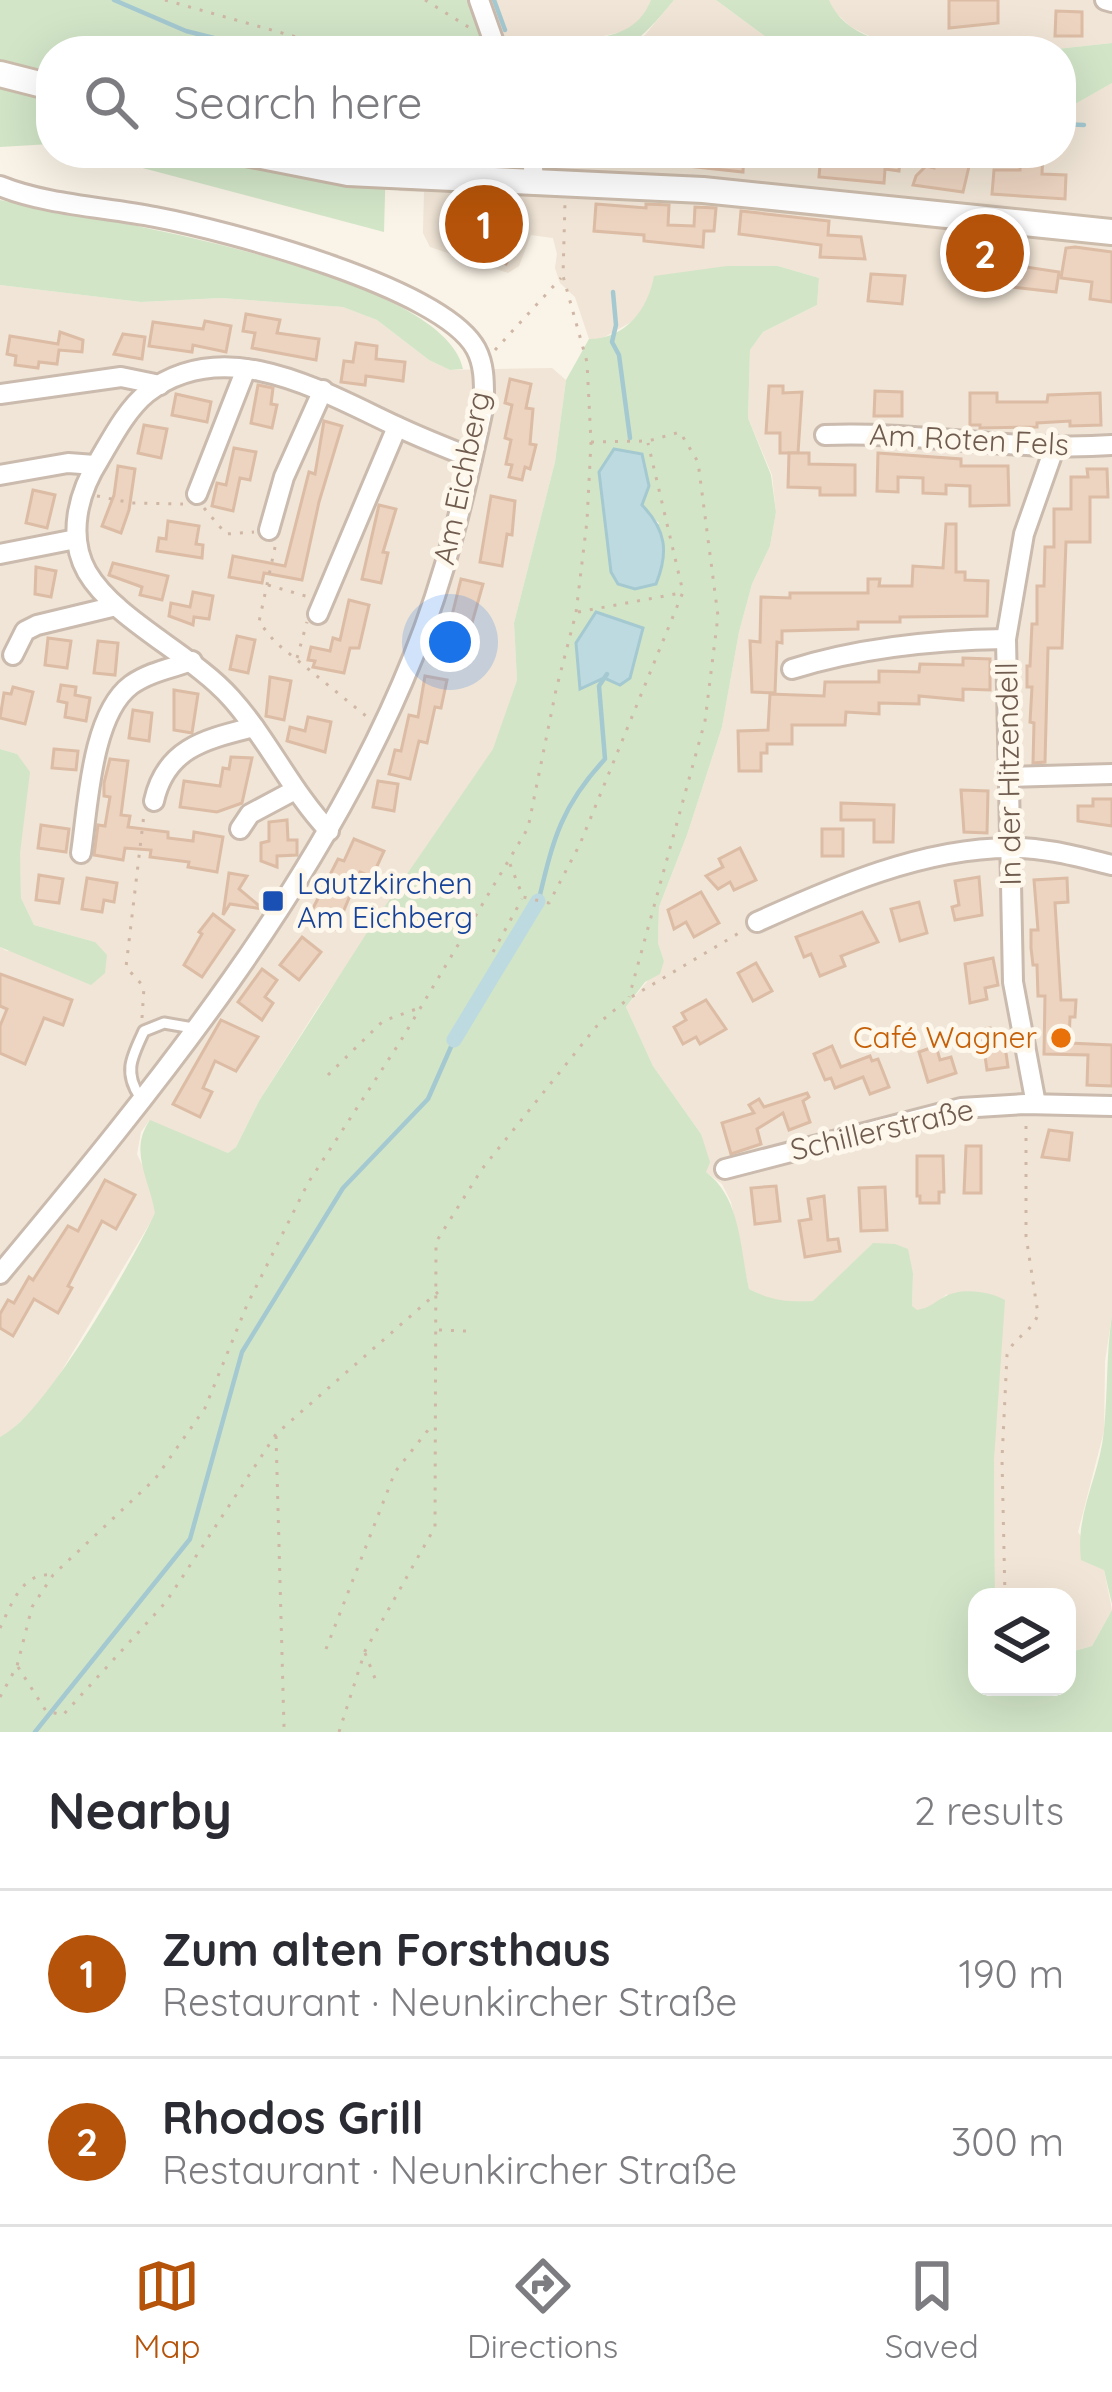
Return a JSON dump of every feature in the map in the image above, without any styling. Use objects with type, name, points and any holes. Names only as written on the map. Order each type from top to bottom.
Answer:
[{"type":"main road","points":[[0,74],[36,83]]},
{"type":"main road","points":[[327,168],[778,196],[1112,232]]},
{"type":"street","points":[[478,0],[487,36]]},
{"type":"street","points":[[533,168],[534,182]]},
{"type":"street","name":"Am Eichberg","points":[[0,186],[212,230],[324,264],[402,295],[447,319],[476,348],[484,404],[447,561],[413,657],[329,831],[193,1028],[0,1274]]},
{"type":"street","points":[[329,831],[231,697],[192,661],[116,606],[88,573],[76,539],[83,493],[95,465],[140,399],[160,385],[202,371],[246,369],[291,378],[472,458]]},
{"type":"street","points":[[197,494],[246,369]]},
{"type":"street","points":[[0,394],[121,377],[160,385]]},
{"type":"street","points":[[269,530],[284,476],[323,390]]},
{"type":"street","points":[[318,614],[397,427]]},
{"type":"street","name":"Am Roten Fels","points":[[825,435],[908,435],[1054,449],[1112,445]]},
{"type":"street","name":"In der Hitzendell","points":[[1030,1104],[1012,982],[1006,639],[1024,534],[1054,449]]},
{"type":"street","points":[[0,475],[68,463],[95,465]]},
{"type":"street","points":[[0,554],[76,539]]},
{"type":"street","points":[[13,655],[25,631],[37,625],[116,606]]},
{"type":"street","points":[[792,669],[872,649],[1006,639]]},
{"type":"street","points":[[81,854],[98,747],[116,700],[147,676],[192,661]]},
{"type":"street","points":[[154,801],[164,773],[188,747],[254,727]]},
{"type":"street","points":[[1010,777],[1112,774]]},
{"type":"street","points":[[240,829],[250,814],[295,790]]},
{"type":"street","points":[[757,922],[894,869],[1010,848],[1112,865]]},
{"type":"street","name":"Schillerstraße","points":[[725,1169],[932,1113],[1030,1104],[1112,1106]]},
{"type":"lane","points":[[140,1097],[130,1082],[129,1064],[144,1031],[164,1023],[193,1028]]},
{"type":"path","points":[[165,0],[293,36]]},
{"type":"path","points":[[425,0],[480,36]]},
{"type":"path","points":[[0,1697],[17,1666],[32,1607],[53,1575],[155,1479],[205,1408],[247,1305],[308,1183],[528,829],[576,613],[591,442],[587,362],[563,276],[569,182]]},
{"type":"path","points":[[482,365],[563,276]]},
{"type":"path","points":[[591,442],[648,441],[680,432],[698,462],[718,616],[705,721],[628,999]]},
{"type":"path","points":[[523,897],[549,903],[570,863],[682,592],[648,441]]},
{"type":"path","points":[[83,493],[132,502],[184,504],[197,494],[205,512],[226,534],[269,530],[275,547],[260,622],[296,660],[381,729]]},
{"type":"path","points":[[268,585],[307,594],[318,614],[303,625],[296,660]]},
{"type":"path","points":[[576,613],[682,592]]},
{"type":"path","points":[[144,1031],[144,987],[126,967],[143,816],[154,801]]},
{"type":"path","points":[[510,864],[523,897]]},
{"type":"path","points":[[493,952],[523,897]]},
{"type":"path","points":[[339,1732],[365,1652],[435,1527],[436,1242],[482,1169],[600,1022],[628,999],[757,922]]},
{"type":"path","points":[[328,1076],[383,1021],[421,1007]]},
{"type":"path","points":[[1005,1588],[1001,1459],[1007,1355],[1010,1345],[1035,1326],[1039,1314],[1026,1236],[1030,1104]]},
{"type":"path","points":[[17,1666],[46,1711],[63,1715],[166,1602],[276,1434],[439,1292]]},
{"type":"path","points":[[437,1330],[466,1331]]},
{"type":"path","points":[[326,1649],[395,1472],[433,1423]]},
{"type":"path","points":[[276,1434],[284,1727]]},
{"type":"path","points":[[0,1628],[21,1586],[44,1574],[53,1575]]},
{"type":"path","points":[[365,1652],[378,1686]]},
{"type":"shaded area","points":[[468,0],[651,0],[633,29],[604,36],[482,36]]},
{"type":"shaded area","points":[[674,0],[716,0],[765,36],[644,36]]},
{"type":"shaded area","points":[[829,0],[1112,0],[1112,43],[1076,47],[1076,36],[870,36],[834,11]]},
{"type":"shaded area","points":[[1112,83],[1112,1315],[1105,1361],[1104,1431],[1078,1532],[1104,1570],[1112,1610],[1092,1646],[1076,1650],[1076,1588],[995,1588],[994,1459],[947,1294],[930,1308],[917,1311],[912,1307],[913,1274],[872,1244],[814,1301],[786,1303],[749,1289],[731,1202],[722,1184],[706,1172],[701,1134],[653,1066],[626,1007],[664,961],[658,943],[659,907],[722,727],[739,632],[752,584],[770,546],[776,512],[772,475],[748,418],[750,350],[763,332],[817,305],[819,278],[778,266],[727,266],[649,302],[633,321],[601,339],[589,339],[575,297],[560,283],[553,238],[531,235],[519,266],[508,273],[430,247],[423,233],[424,192],[399,191],[400,168],[1076,168],[1076,103]]},
{"type":"shaded area","points":[[0,285],[141,302],[221,298],[343,307],[377,320],[429,360],[450,370],[552,368],[566,380],[555,462],[514,623],[517,680],[494,749],[315,1012],[236,1147],[228,1153],[149,1121],[141,1132],[137,1154],[151,1184],[156,1213],[49,1392],[0,1437],[0,947],[7,951],[95,942],[34,925],[21,898],[17,754],[0,749]]},
{"type":"green space","points":[[0,0],[468,0],[482,36],[36,36],[36,145],[0,147]]},
{"type":"green space","points":[[651,0],[674,0],[641,36],[607,36],[631,26]]},
{"type":"green space","points":[[716,0],[829,0],[846,23],[870,36],[765,36]]},
{"type":"green space","points":[[1112,43],[1112,83],[1076,103],[1076,47]]},
{"type":"green space","points":[[143,168],[386,168],[384,232]]},
{"type":"green space","points":[[0,200],[181,235],[332,277],[395,304],[441,335],[463,369],[450,370],[429,360],[377,320],[343,307],[221,298],[141,302],[0,285]]},
{"type":"green space","points":[[727,266],[778,266],[819,278],[817,305],[763,332],[750,350],[748,418],[771,475],[776,512],[770,546],[752,584],[739,632],[722,727],[659,907],[658,943],[664,961],[660,974],[645,982],[626,1007],[653,1066],[701,1134],[710,1162],[706,1172],[733,1210],[749,1289],[780,1300],[813,1301],[873,1243],[908,1249],[912,1306],[917,1310],[966,1291],[1005,1300],[994,1459],[995,1588],[968,1588],[968,1696],[1076,1696],[1076,1650],[1092,1646],[1112,1610],[1112,1732],[0,1732],[0,1437],[19,1423],[63,1370],[155,1213],[141,1154],[150,1120],[228,1153],[236,1147],[259,1101],[370,928],[493,749],[517,680],[514,623],[555,462],[566,380],[589,339],[624,328],[647,300],[654,276]],"holes":[[[599,472],[659,523],[618,584],[611,572]],[[642,628],[620,685],[605,677],[580,688]]]},
{"type":"green space","points":[[0,749],[17,754],[30,772],[20,853],[21,898],[34,925],[95,942],[107,955],[105,973],[91,985],[0,947]]},
{"type":"green space","points":[[1112,1315],[1112,1604],[1104,1570],[1081,1560],[1080,1543],[1104,1430]]},
{"type":"water","points":[[614,449],[642,454],[649,486],[642,505],[663,542],[656,584],[635,589],[618,584],[611,572],[599,472]]},
{"type":"water","points":[[596,612],[643,628],[630,678],[620,685],[604,678],[580,689],[576,643]]},
{"type":"building","points":[[949,0],[998,0],[998,23],[949,28]]},
{"type":"building","points":[[1056,11],[1082,12],[1082,36],[1055,36]]},
{"type":"building","points":[[820,168],[899,168],[885,169],[884,183],[819,177]]},
{"type":"building","points":[[924,168],[969,168],[963,192],[913,185]]},
{"type":"building","points":[[1042,168],[1042,174],[1066,175],[1065,199],[992,194],[994,170]]},
{"type":"building","points":[[596,204],[669,205],[668,225],[694,226],[695,207],[716,208],[714,231],[704,231],[703,247],[594,231]]},
{"type":"building","points":[[463,205],[513,234],[509,241],[517,245],[506,264],[448,230]]},
{"type":"building","points":[[741,211],[829,221],[828,235],[861,237],[865,259],[820,257],[821,245],[739,234]]},
{"type":"building","points":[[964,246],[1002,250],[1000,263],[1059,272],[1056,292],[960,281]]},
{"type":"building","points":[[1066,248],[1112,252],[1112,302],[1090,299],[1092,282],[1061,278]]},
{"type":"building","points":[[871,274],[905,276],[902,304],[868,301]]},
{"type":"building","points":[[246,314],[280,320],[277,333],[319,339],[316,360],[252,348],[255,333],[243,331]]},
{"type":"building","points":[[205,321],[231,326],[226,352],[193,345],[192,352],[149,346],[153,322],[203,329]]},
{"type":"building","points":[[60,332],[83,340],[82,352],[59,350],[57,364],[39,362],[38,368],[15,365],[16,356],[7,354],[10,336],[58,344]]},
{"type":"building","points":[[123,334],[145,337],[142,359],[114,354]]},
{"type":"building","points":[[356,343],[377,346],[376,359],[405,362],[403,381],[366,376],[365,385],[341,382],[344,361],[353,362]]},
{"type":"building","points":[[510,379],[531,384],[526,408],[533,409],[530,444],[536,445],[522,480],[509,477],[512,465],[506,464],[511,440],[505,438],[512,405],[505,403]]},
{"type":"building","points":[[258,385],[273,388],[271,404],[277,405],[272,428],[251,423]]},
{"type":"building","points":[[769,386],[783,386],[783,393],[802,392],[798,453],[780,453],[780,433],[766,433]]},
{"type":"building","points":[[875,391],[902,392],[902,416],[874,416]]},
{"type":"building","points":[[970,393],[997,393],[997,402],[1047,402],[1048,395],[1100,393],[1101,425],[1070,426],[1070,421],[980,428],[970,425]]},
{"type":"building","points":[[176,394],[211,402],[207,422],[172,415]]},
{"type":"building","points":[[324,421],[342,426],[302,580],[264,573],[262,583],[229,577],[233,556],[285,566],[309,472],[315,474]]},
{"type":"building","points":[[144,425],[167,429],[161,458],[138,453]]},
{"type":"building","points":[[234,448],[256,452],[250,480],[240,478],[233,511],[212,506],[217,483],[226,485]]},
{"type":"building","points":[[789,453],[809,453],[809,464],[855,465],[855,495],[820,495],[820,488],[788,487]]},
{"type":"building","points":[[878,453],[961,459],[961,466],[1008,466],[1009,505],[970,506],[970,486],[946,485],[946,494],[923,493],[923,478],[898,477],[898,492],[877,491]]},
{"type":"building","points":[[118,466],[135,469],[121,533],[102,526],[114,495]]},
{"type":"building","points":[[1087,469],[1107,469],[1108,497],[1090,497],[1090,542],[1066,542],[1062,648],[1048,648],[1045,762],[1033,763],[1032,687],[1027,687],[1027,666],[1032,624],[1037,624],[1037,586],[1044,586],[1045,547],[1054,547],[1054,509],[1071,509],[1071,477],[1088,477]]},
{"type":"building","points":[[33,490],[55,495],[47,528],[26,523]]},
{"type":"building","points":[[491,496],[515,501],[512,535],[507,534],[502,566],[480,562]]},
{"type":"building","points":[[379,505],[396,509],[383,552],[388,553],[381,583],[362,579]]},
{"type":"building","points":[[168,521],[199,526],[196,544],[203,545],[202,558],[157,551],[159,538],[166,539]]},
{"type":"building","points":[[946,524],[956,524],[956,572],[965,572],[965,580],[988,581],[987,616],[900,617],[900,622],[858,622],[858,629],[782,631],[782,643],[777,642],[775,693],[752,692],[750,641],[760,642],[761,597],[868,593],[868,579],[880,579],[879,586],[912,586],[913,566],[943,568]]},
{"type":"building","points":[[113,563],[168,576],[162,600],[140,595],[142,587],[109,575]]},
{"type":"building","points":[[36,567],[56,571],[51,597],[35,594]]},
{"type":"building","points":[[461,579],[483,584],[470,630],[465,630],[460,659],[442,656]]},
{"type":"building","points":[[193,592],[213,596],[209,619],[194,617],[193,625],[169,616],[171,603],[190,607]]},
{"type":"building","points":[[349,600],[369,605],[359,648],[350,648],[344,673],[313,667],[315,661],[308,660],[311,647],[330,651],[333,638],[340,640]]},
{"type":"building","points":[[237,636],[255,640],[248,673],[230,669]]},
{"type":"building","points":[[48,638],[71,641],[67,668],[45,665]]},
{"type":"building","points":[[98,641],[118,643],[115,675],[94,673]]},
{"type":"building","points":[[963,658],[990,659],[990,690],[963,689],[963,700],[919,696],[919,704],[879,703],[879,714],[846,712],[845,725],[792,725],[792,744],[767,744],[767,753],[761,753],[761,771],[739,771],[738,731],[768,730],[770,694],[824,696],[825,682],[879,682],[879,671],[919,672],[920,664],[963,665]]},
{"type":"building","points":[[425,676],[447,680],[441,708],[435,707],[427,743],[419,741],[410,779],[389,774],[395,750],[401,751],[409,715],[418,717]]},
{"type":"building","points":[[270,677],[291,681],[284,720],[266,716]]},
{"type":"building","points":[[61,685],[76,687],[75,695],[90,698],[86,721],[65,717],[67,703],[58,701]]},
{"type":"building","points":[[13,687],[33,692],[25,724],[0,718],[4,693],[11,694]]},
{"type":"building","points":[[174,690],[198,694],[192,733],[174,730]]},
{"type":"building","points":[[133,710],[152,713],[149,741],[129,738]]},
{"type":"building","points":[[308,717],[331,722],[325,752],[287,741],[290,727],[305,731]]},
{"type":"building","points":[[54,749],[78,751],[76,770],[52,768]]},
{"type":"building","points":[[231,757],[252,758],[242,803],[217,812],[180,807],[184,781],[220,786]]},
{"type":"building","points":[[110,759],[128,761],[121,815],[130,816],[128,827],[193,841],[194,832],[223,837],[217,872],[188,867],[189,862],[150,857],[151,850],[125,848],[123,860],[94,855],[98,825],[105,826],[110,797],[104,796],[104,783]]},
{"type":"building","points":[[378,781],[398,784],[394,811],[373,807]]},
{"type":"building","points":[[961,790],[988,791],[987,833],[964,832]]},
{"type":"building","points":[[1093,799],[1112,799],[1112,826],[1078,821],[1078,806],[1093,806]]},
{"type":"building","points":[[841,803],[894,805],[893,842],[874,842],[874,820],[841,820]]},
{"type":"building","points":[[287,820],[288,840],[297,840],[297,855],[277,856],[277,867],[261,861],[261,843],[269,841],[269,822]]},
{"type":"building","points":[[41,825],[69,829],[66,852],[38,848]]},
{"type":"building","points":[[822,829],[843,829],[843,856],[822,856]]},
{"type":"building","points":[[354,839],[384,851],[372,877],[360,872],[336,929],[309,916],[338,859],[344,861]]},
{"type":"building","points":[[740,848],[756,880],[734,890],[730,882],[718,889],[706,876],[723,867],[719,859]]},
{"type":"building","points":[[229,873],[247,876],[239,889],[263,909],[230,904],[223,915]]},
{"type":"building","points":[[39,875],[63,879],[59,903],[36,900]]},
{"type":"building","points":[[979,877],[982,915],[955,920],[952,907],[959,905],[955,881]]},
{"type":"building","points":[[87,878],[117,883],[114,902],[104,900],[102,912],[82,909]]},
{"type":"building","points":[[1067,878],[1068,902],[1055,903],[1061,1000],[1076,1000],[1069,1043],[1112,1045],[1112,1086],[1087,1085],[1088,1055],[1044,1054],[1045,996],[1038,996],[1031,948],[1031,930],[1038,930],[1034,880]]},
{"type":"building","points":[[701,892],[719,923],[694,937],[686,922],[674,929],[668,910]]},
{"type":"building","points":[[919,902],[927,933],[900,941],[891,909]]},
{"type":"building","points":[[862,912],[878,942],[841,956],[845,966],[820,976],[811,954],[804,957],[796,937]]},
{"type":"building","points":[[213,914],[234,930],[202,977],[184,965]]},
{"type":"building","points":[[302,937],[321,952],[299,980],[280,965]]},
{"type":"building","points":[[993,958],[998,985],[985,988],[987,999],[970,1003],[965,964]]},
{"type":"building","points":[[756,963],[772,991],[753,1001],[738,973]]},
{"type":"building","points":[[262,969],[277,980],[265,997],[273,1003],[262,1020],[238,1002]]},
{"type":"building","points":[[0,974],[72,1000],[63,1025],[44,1018],[25,1064],[0,1053],[0,1026],[7,1009],[0,1006]]},
{"type":"building","points":[[706,1000],[726,1029],[700,1044],[696,1037],[683,1044],[674,1027],[686,1020],[682,1013]]},
{"type":"building","points":[[221,1020],[258,1037],[236,1071],[215,1061],[203,1088],[212,1092],[200,1117],[173,1104]]},
{"type":"building","points":[[990,1028],[992,1041],[1004,1039],[1008,1067],[987,1070],[983,1042],[976,1043],[974,1031]]},
{"type":"building","points":[[832,1046],[841,1067],[870,1056],[872,1061],[878,1059],[889,1087],[870,1094],[863,1077],[835,1088],[831,1078],[825,1080],[814,1054]]},
{"type":"building","points":[[936,1046],[940,1060],[951,1057],[956,1073],[928,1082],[919,1052]]},
{"type":"building","points":[[807,1093],[803,1101],[810,1122],[789,1130],[783,1113],[757,1129],[761,1144],[731,1154],[722,1123],[754,1113],[749,1105],[759,1099],[764,1107]]},
{"type":"building","points":[[1049,1130],[1072,1133],[1069,1160],[1042,1157]]},
{"type":"building","points":[[966,1146],[981,1146],[981,1193],[964,1193]]},
{"type":"building","points":[[917,1156],[943,1156],[944,1192],[939,1192],[939,1203],[920,1203]]},
{"type":"building","points":[[105,1180],[135,1195],[116,1229],[102,1221],[58,1313],[34,1299],[13,1336],[0,1328],[0,1314],[8,1300],[14,1303],[29,1277],[33,1280],[68,1226],[78,1231]]},
{"type":"building","points":[[776,1186],[780,1221],[755,1224],[751,1188]]},
{"type":"building","points":[[885,1187],[887,1230],[861,1231],[859,1188]]},
{"type":"building","points":[[824,1196],[828,1240],[838,1239],[840,1251],[805,1257],[799,1221],[811,1219],[808,1199]]},
{"type":"waterway","points":[[114,0],[206,36]]},
{"type":"waterway","points":[[494,0],[505,30]]},
{"type":"waterway","points":[[1076,125],[1084,125]]},
{"type":"waterway","points":[[613,292],[616,325],[612,342],[619,355],[630,438]]},
{"type":"waterway","points":[[539,899],[561,824],[605,759],[599,686],[607,674]]},
{"type":"waterway","points":[[454,1040],[538,901]]},
{"type":"waterway","points":[[35,1732],[190,1539],[242,1352],[343,1188],[428,1099],[454,1040]]},
{"type":"place","name":"Zum alten Forsthaus","points":[[484,224]]},
{"type":"place","name":"Rhodos Grill","points":[[985,253]]},
{"type":"place","name":"Lautzkirchen Am Eichberg","points":[[273,901]]},
{"type":"place","name":"Café Wagner","points":[[1061,1038]]}]
